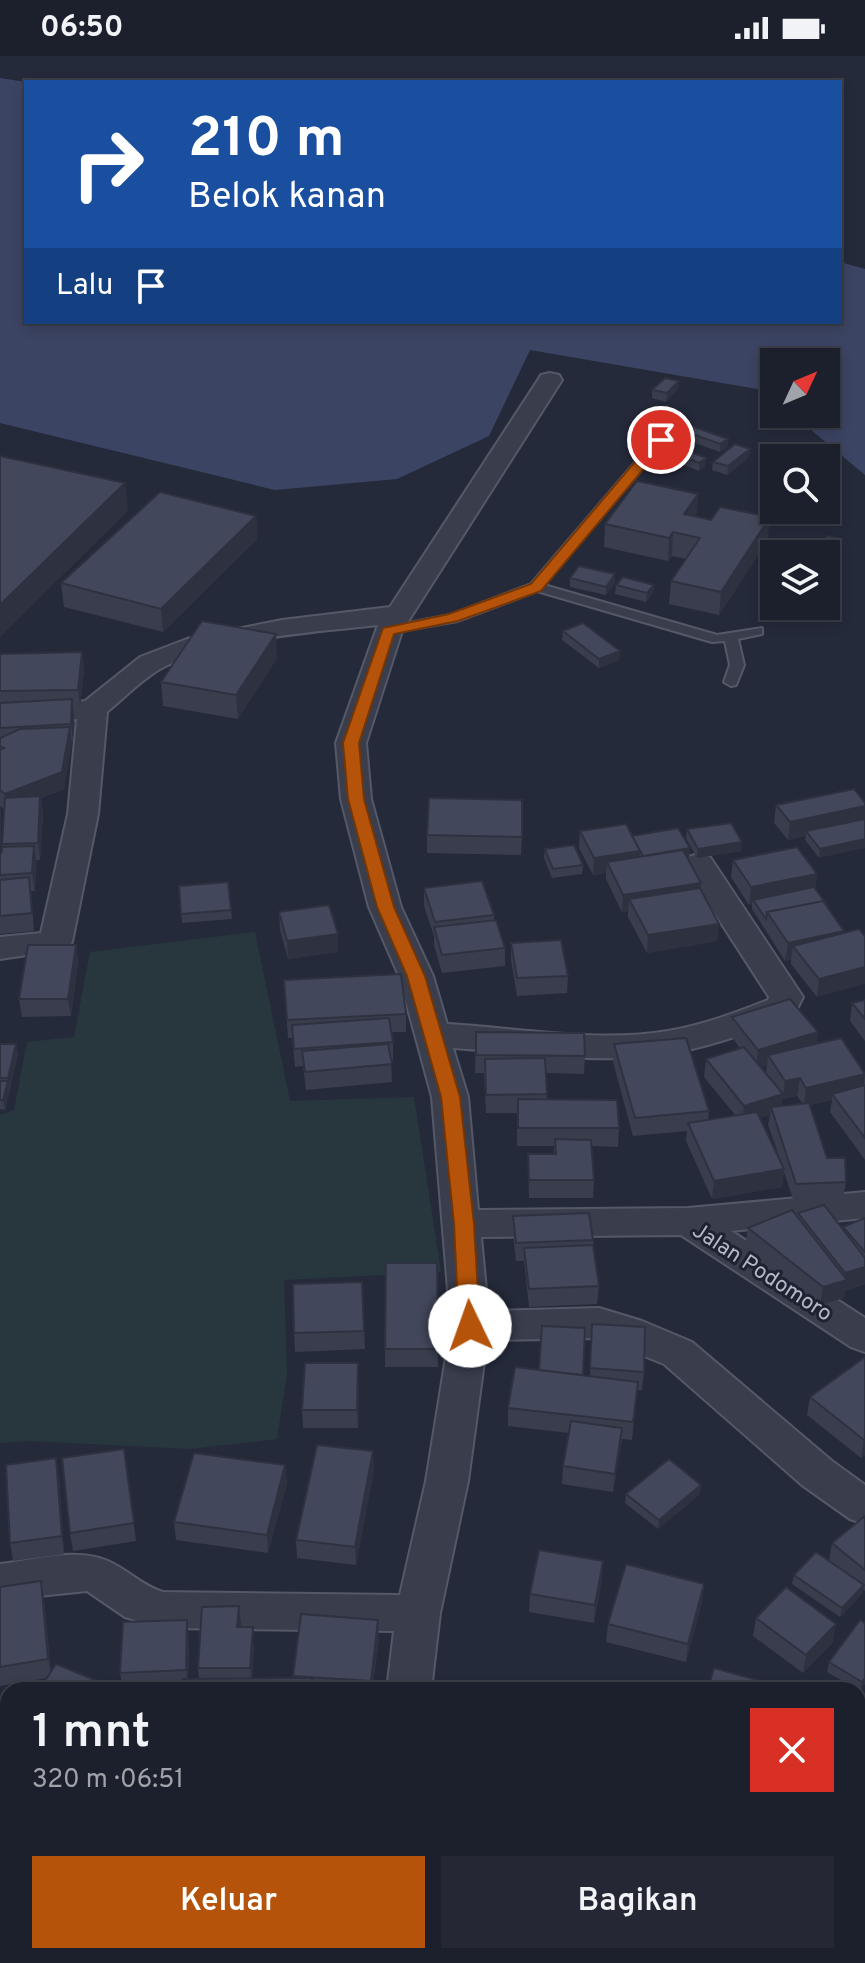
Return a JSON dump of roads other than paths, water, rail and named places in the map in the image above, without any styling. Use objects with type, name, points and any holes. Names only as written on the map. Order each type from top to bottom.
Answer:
[{"type":"street","points":[[410,1682],[418,1613],[447,1481],[470,1326],[464,1224],[450,1097],[416,976],[385,907],[356,799],[351,743],[393,622],[550,380]]},
{"type":"street","points":[[0,719],[93,709],[150,663],[197,645],[282,628],[393,622]]},
{"type":"street","points":[[0,948],[56,942],[83,814],[93,709]]},
{"type":"street","points":[[433,1035],[631,1046],[677,1041],[742,1023],[782,1007],[786,997],[699,864]]},
{"type":"street","points":[[688,1221],[865,1205]]},
{"type":"street","name":"Jalan Podomoro","points":[[464,1224],[688,1221],[865,1337]]},
{"type":"street","points":[[470,1326],[599,1323],[628,1331],[678,1353],[817,1473],[865,1507]]},
{"type":"street","points":[[0,1582],[95,1574],[140,1604],[163,1610],[418,1613]]},
{"type":"lane","points":[[393,622],[453,618],[536,587],[678,419]]},
{"type":"lane","points":[[536,587],[717,639],[731,639],[757,631]]},
{"type":"lane","points":[[731,639],[737,665],[731,682]]},
{"type":"water","points":[[0,78],[24,82],[24,324],[842,324],[842,263],[865,269],[865,475],[840,454],[840,444],[828,444],[809,428],[840,428],[840,348],[760,348],[760,389],[530,350],[489,436],[397,479],[275,490],[0,423]]}]
